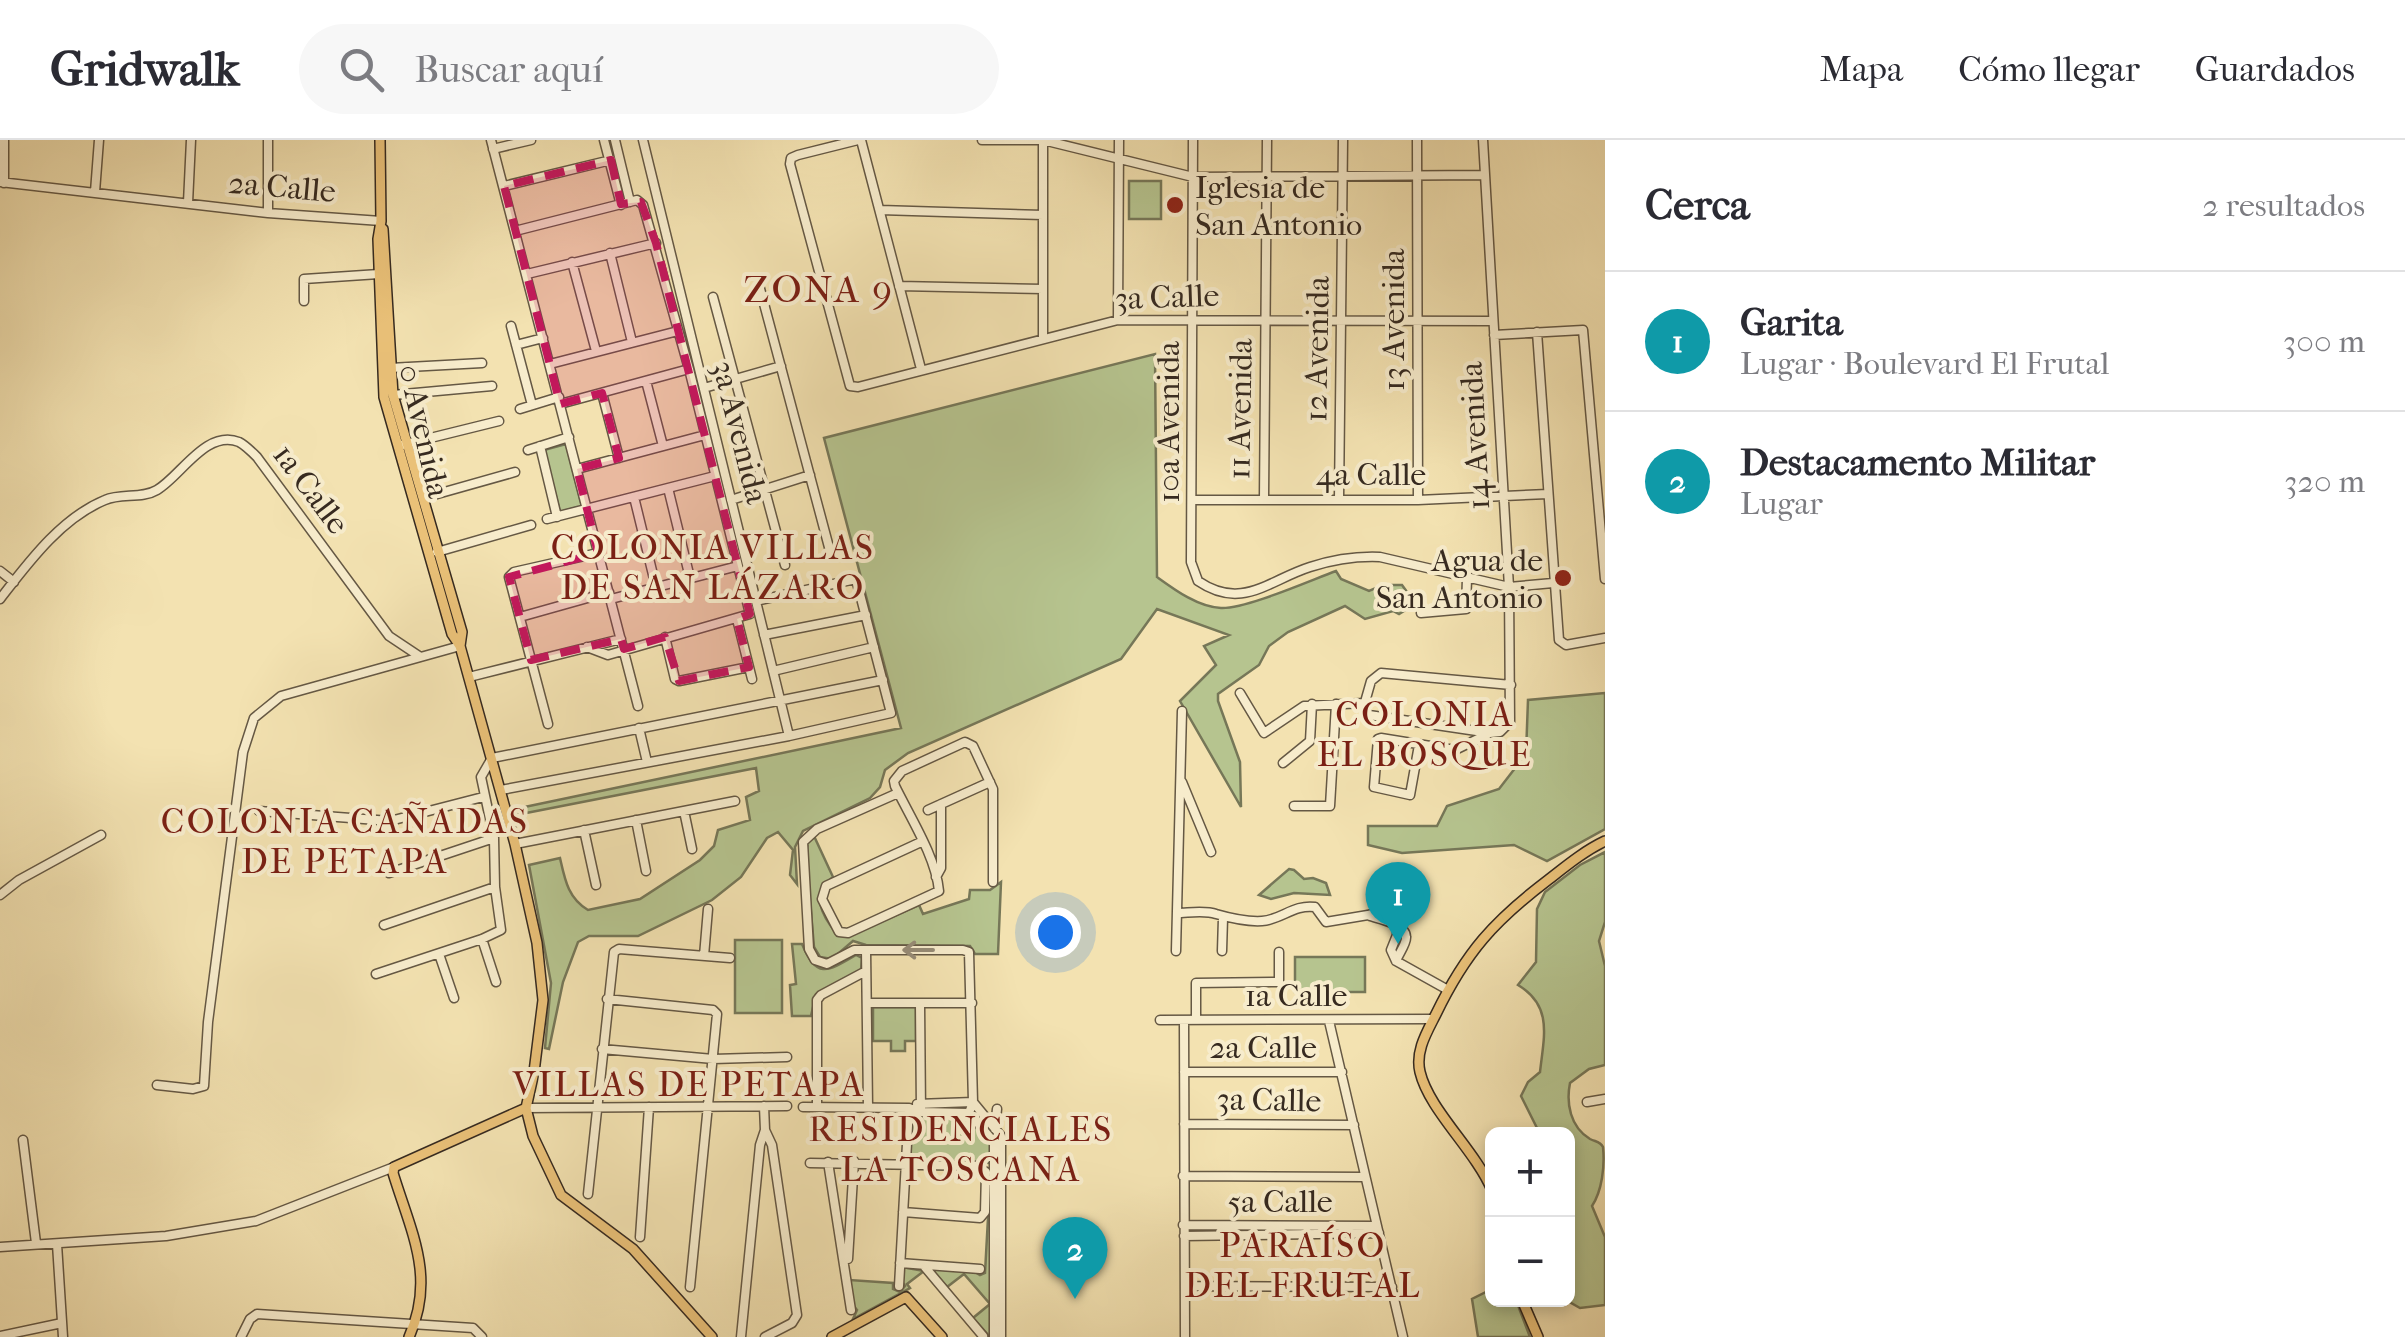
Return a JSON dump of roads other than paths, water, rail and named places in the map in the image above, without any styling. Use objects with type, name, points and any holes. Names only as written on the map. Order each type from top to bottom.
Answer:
[{"type":"main road","name":"0 Avenida","points":[[380,140],[382,381],[433,553],[452,634],[460,646],[501,790],[537,943],[543,1000],[526,1108]]},
{"type":"main road","name":"0 Avenida","points":[[381,221],[386,240],[394,396],[402,445],[423,498],[433,553]]},
{"type":"main road","points":[[1485,1175],[1423,1080],[1420,1052],[1448,990],[1471,953],[1504,914],[1605,840]]},
{"type":"main road","points":[[408,1337],[420,1307],[423,1278],[394,1168],[526,1108],[533,1136],[561,1195],[633,1249],[712,1337]]},
{"type":"main road","points":[[832,1337],[906,1297],[942,1337]]},
{"type":"main road","points":[[1525,1307],[1538,1337]]},
{"type":"street","points":[[2,182],[4,140]]},
{"type":"street","points":[[94,192],[99,140]]},
{"type":"street","points":[[188,203],[191,140]]},
{"type":"street","points":[[268,140],[268,212]]},
{"type":"street","points":[[531,140],[492,144],[638,706]]},
{"type":"street","points":[[604,140],[625,204]]},
{"type":"street","points":[[614,140],[625,204]]},
{"type":"street","name":"3a Avenida","points":[[642,140],[789,736]]},
{"type":"street","points":[[860,140],[921,369]]},
{"type":"street","name":"3a Calle","points":[[860,140],[791,158],[850,386],[1118,320],[1493,320]]},
{"type":"street","points":[[982,140],[1043,140],[1193,177],[1484,175]]},
{"type":"street","points":[[1043,140],[1043,338]]},
{"type":"street","points":[[1118,320],[1119,140]]},
{"type":"street","name":"10a Avenida","points":[[1193,140],[1191,562],[1198,582],[1224,594],[1241,594],[1275,585],[1308,567],[1364,556],[1467,578]]},
{"type":"street","name":"11 Avenida","points":[[1264,500],[1266,140]]},
{"type":"street","name":"12 Avenida","points":[[1339,499],[1343,140]]},
{"type":"street","name":"13 Avenida","points":[[1417,140],[1418,500]]},
{"type":"street","name":"14 Avenida","points":[[1483,140],[1509,587],[1511,685],[1510,722],[1490,733]]},
{"type":"street","points":[[504,186],[610,160]]},
{"type":"street","name":"2a Calle","points":[[2,182],[381,221]]},
{"type":"street","points":[[516,231],[637,200],[643,204],[689,368],[750,614],[608,654],[587,647]]},
{"type":"street","points":[[880,210],[1043,215]]},
{"type":"street","points":[[527,274],[656,242]]},
{"type":"street","points":[[610,253],[632,342]]},
{"type":"street","points":[[572,262],[596,351]]},
{"type":"street","points":[[304,301],[304,280],[379,274]]},
{"type":"street","points":[[759,285],[830,550]]},
{"type":"street","points":[[899,286],[1043,289]]},
{"type":"street","points":[[713,298],[785,565]]},
{"type":"street","points":[[511,326],[532,405]]},
{"type":"street","points":[[1494,334],[1583,330],[1605,579]]},
{"type":"street","points":[[550,364],[678,331]]},
{"type":"street","points":[[1537,332],[1560,640],[1566,645],[1605,638]]},
{"type":"street","points":[[516,345],[544,338]]},
{"type":"street","points":[[390,368],[482,363]]},
{"type":"street","points":[[704,388],[780,366]]},
{"type":"street","points":[[520,409],[602,393],[689,368]]},
{"type":"street","points":[[646,380],[664,446]]},
{"type":"street","points":[[394,396],[492,386]]},
{"type":"street","points":[[602,393],[618,458]]},
{"type":"street","points":[[402,445],[499,421]]},
{"type":"street","points":[[577,469],[705,435]]},
{"type":"street","points":[[528,450],[569,438]]},
{"type":"street","name":"1a Calle","points":[[0,599],[54,534],[83,510],[109,498],[151,494],[207,447],[223,441],[240,442],[257,456],[389,636],[419,656]]},
{"type":"street","points":[[540,446],[552,518],[716,476]]},
{"type":"street","points":[[423,498],[515,472]]},
{"type":"street","points":[[731,500],[810,475]]},
{"type":"street","points":[[668,488],[690,578]]},
{"type":"street","name":"4a Calle","points":[[1194,500],[1418,500],[1548,494]]},
{"type":"street","points":[[634,497],[656,588]]},
{"type":"street","points":[[433,553],[531,525]]},
{"type":"street","points":[[548,724],[510,574],[598,553]]},
{"type":"street","points":[[520,617],[738,566]]},
{"type":"street","points":[[0,570],[14,582]]},
{"type":"street","points":[[1421,613],[1466,609],[1467,578],[1509,587],[1553,582]]},
{"type":"street","points":[[501,790],[889,715],[856,579],[756,600]]},
{"type":"street","points":[[764,635],[866,615]]},
{"type":"street","points":[[737,619],[752,679]]},
{"type":"street","points":[[468,677],[620,638]]},
{"type":"street","points":[[665,638],[675,679],[679,681],[749,667]]},
{"type":"street","points":[[157,1085],[192,1090],[204,1086],[208,1022],[243,752],[254,718],[280,696],[460,646]]},
{"type":"street","points":[[773,671],[874,647]]},
{"type":"street","points":[[1490,733],[1365,714],[1370,681],[1381,673],[1511,685]]},
{"type":"street","points":[[376,974],[482,939],[497,933],[502,925],[495,887],[494,838],[480,776],[492,758],[883,680]]},
{"type":"street","points":[[1240,693],[1264,733],[1304,706],[1364,703]]},
{"type":"street","points":[[1283,763],[1310,742],[1312,704]]},
{"type":"street","points":[[1294,806],[1327,807],[1331,803],[1336,704]]},
{"type":"street","points":[[1176,951],[1182,711]]},
{"type":"street","points":[[639,728],[647,762]]},
{"type":"street","points":[[1419,745],[1410,794],[1374,787],[1378,739],[1455,750],[1490,733]]},
{"type":"street","points":[[922,842],[832,882],[823,891],[822,899],[837,930],[846,934],[938,891],[922,842],[894,783],[899,773],[965,742],[973,746],[992,789],[993,882]]},
{"type":"street","points":[[1180,778],[1211,852]]},
{"type":"street","points":[[928,810],[990,782]]},
{"type":"street","points":[[898,793],[811,833],[802,846],[811,955],[818,962],[830,964],[854,950],[966,950],[971,958],[972,1004],[973,1102],[969,1113]]},
{"type":"street","points":[[259,811],[390,822],[483,798]]},
{"type":"street","points":[[515,844],[734,801]]},
{"type":"street","points":[[936,877],[941,868],[941,804]]},
{"type":"street","points":[[684,811],[692,849]]},
{"type":"street","points":[[636,820],[646,871]]},
{"type":"street","points":[[584,830],[596,885]]},
{"type":"street","points":[[0,894],[101,835]]},
{"type":"street","points":[[389,873],[494,838]]},
{"type":"street","points":[[384,926],[495,887]]},
{"type":"street","points":[[1177,913],[1213,913],[1222,918],[1265,921],[1292,908],[1308,906],[1315,907],[1326,922],[1368,915],[1422,898]]},
{"type":"street","points":[[1395,925],[1400,906]]},
{"type":"street","points":[[704,956],[708,909]]},
{"type":"street","points":[[1368,915],[1404,932],[1406,938],[1396,961],[1448,990]]},
{"type":"street","points":[[1222,918],[1222,951]]},
{"type":"street","points":[[482,939],[496,982]]},
{"type":"street","points":[[588,1194],[612,954],[617,949],[730,958]]},
{"type":"street","points":[[866,950],[868,1107]]},
{"type":"street","points":[[1196,1020],[1196,983],[1279,982],[1279,952]]},
{"type":"street","points":[[439,954],[454,998]]},
{"type":"street","points":[[818,1107],[817,1000],[866,972]]},
{"type":"street","points":[[607,999],[713,1010],[718,1017],[690,1287]]},
{"type":"street","points":[[868,1003],[972,1004]]},
{"type":"street","points":[[920,1004],[921,1112]]},
{"type":"street","name":"1a Calle","points":[[1160,1020],[1433,1019]]},
{"type":"street","points":[[1184,1020],[1185,1337]]},
{"type":"street","points":[[1329,1020],[1403,1337]]},
{"type":"street","points":[[602,1049],[712,1059],[787,1057]]},
{"type":"street","name":"2a Calle","points":[[1184,1072],[1342,1072]]},
{"type":"street","points":[[1587,1102],[1605,1100]]},
{"type":"street","points":[[909,1108],[921,1102],[973,1102]]},
{"type":"street","points":[[973,1102],[992,1132]]},
{"type":"street","points":[[741,1337],[760,1145],[765,1130],[764,1106]]},
{"type":"street","points":[[526,1108],[787,1106]]},
{"type":"street","points":[[803,1107],[969,1113],[1001,1136],[998,1337]]},
{"type":"street","points":[[640,1237],[649,1108]]},
{"type":"street","points":[[898,1286],[909,1108]]},
{"type":"street","points":[[992,1132],[997,1109]]},
{"type":"street","name":"3a Calle","points":[[1184,1124],[1354,1125]]},
{"type":"street","points":[[765,1130],[772,1145],[797,1315],[792,1323],[765,1337]]},
{"type":"street","points":[[23,1140],[36,1244]]},
{"type":"street","points":[[846,1274],[854,1161]]},
{"type":"street","points":[[810,1162],[980,1166],[986,1172],[985,1213],[980,1218],[903,1212]]},
{"type":"street","points":[[828,1162],[851,1310]]},
{"type":"street","points":[[0,1248],[166,1236],[256,1221],[394,1168]]},
{"type":"street","points":[[1183,1176],[1365,1177]]},
{"type":"street","name":"5a Calle","points":[[1183,1225],[1378,1230]]},
{"type":"street","name":"5a Calle","points":[[1184,1236],[1378,1230]]},
{"type":"street","points":[[57,1244],[63,1337]]},
{"type":"street","points":[[900,1263],[980,1269]]},
{"type":"street","points":[[924,1266],[983,1336]]},
{"type":"street","points":[[1185,1286],[1392,1287]]},
{"type":"street","points":[[241,1337],[257,1314],[473,1328],[482,1337]]},
{"type":"street","points":[[0,1336],[62,1323]]},
{"type":"place","name":"Iglesia de San Antonio","points":[[1175,205]]},
{"type":"place","name":"Agua de San Antonio","points":[[1563,578]]},
{"type":"place","name":"Garita","points":[[1398,944]]},
{"type":"place","name":"Destacamento Militar","points":[[1075,1299]]},
{"type":"district","name":"ZONA 9","points":[[819,289]]},
{"type":"district","name":"COLONIA VILLAS DE SAN LÁZARO","points":[[713,567]]},
{"type":"district","name":"COLONIA EL BOSQUE","points":[[1425,734]]},
{"type":"district","name":"COLONIA CAÑADAS DE PETAPA","points":[[345,841]]},
{"type":"district","name":"VILLAS DE PETAPA","points":[[689,1084]]},
{"type":"district","name":"RESIDENCIALES LA TOSCANA","points":[[961,1149]]},
{"type":"district","name":"PARAÍSO DEL FRUTAL","points":[[1303,1265]]}]
